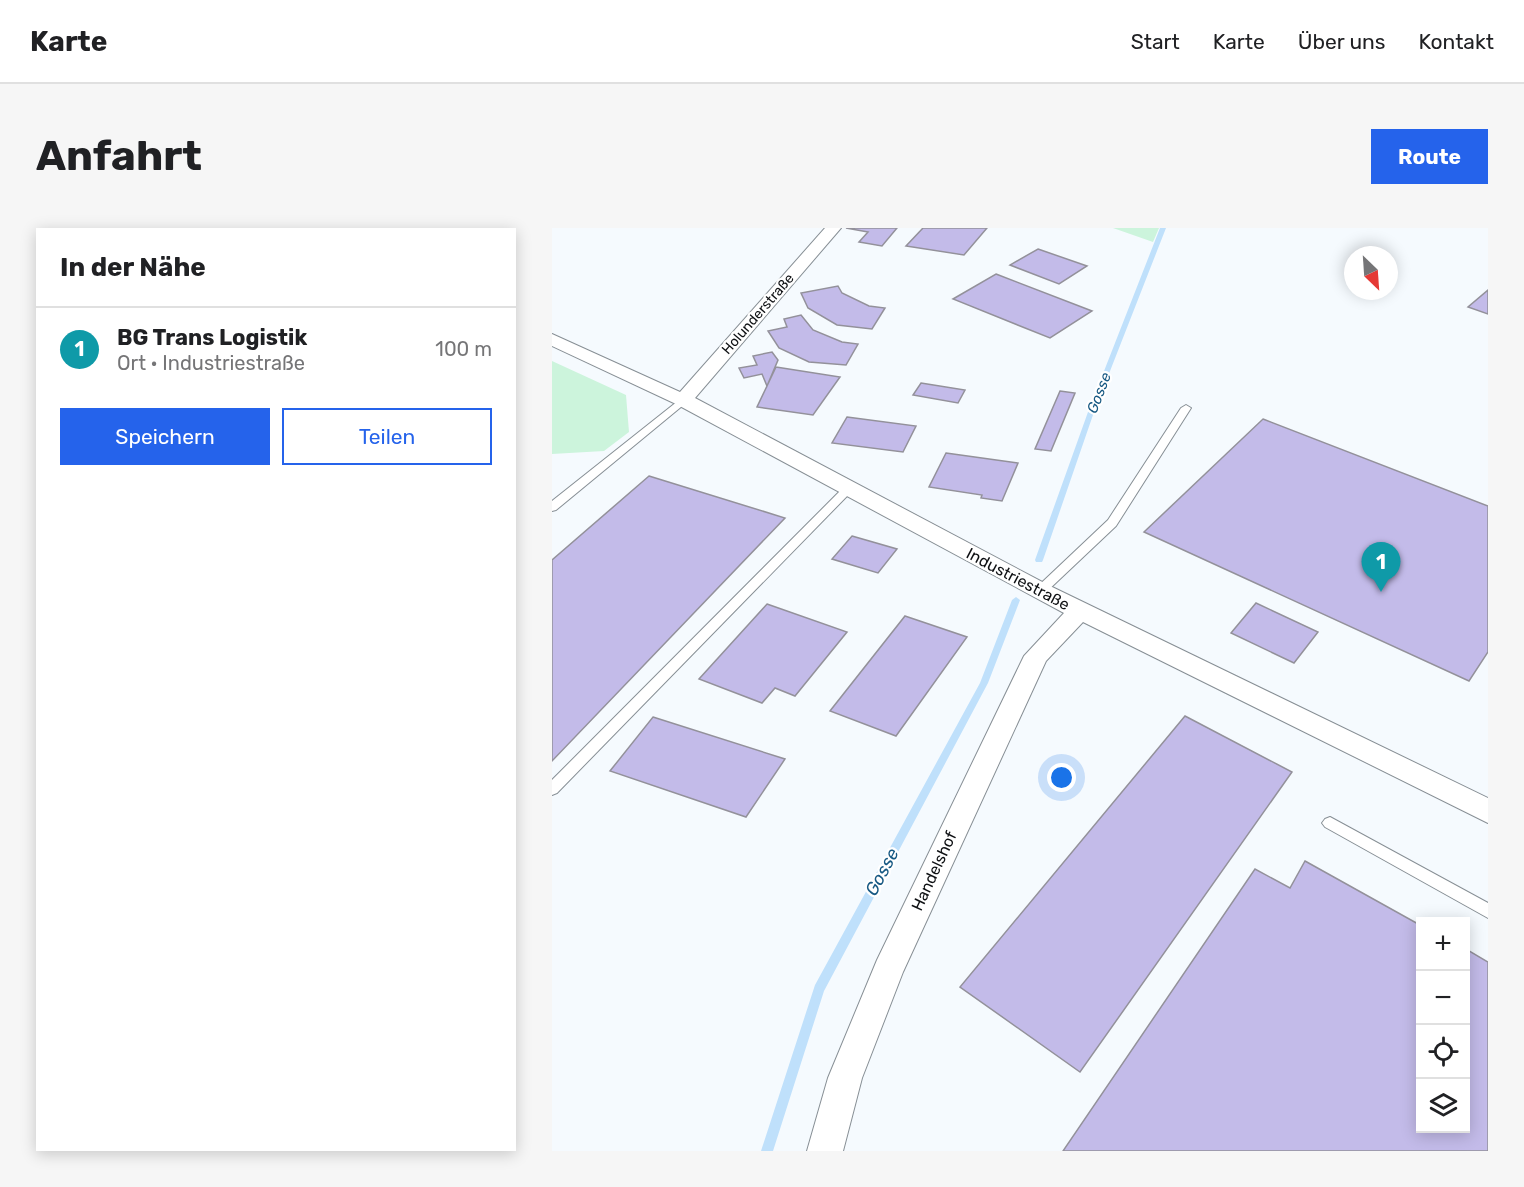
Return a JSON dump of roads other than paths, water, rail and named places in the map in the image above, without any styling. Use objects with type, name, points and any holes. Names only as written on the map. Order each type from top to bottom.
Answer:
[{"type":"street","name":"Holunderstraße","points":[[683,400],[832,228]]},
{"type":"street","name":"Industriestraße","points":[[552,339],[683,400],[1040,591],[1488,811]]},
{"type":"street","name":"Handelshof","points":[[825,1151],[845,1078],[888,970],[1005,721],[1036,656],[1080,611]]},
{"type":"lane","points":[[552,507],[683,400]]},
{"type":"lane","points":[[1040,591],[1112,523],[1186,408]]},
{"type":"lane","points":[[552,789],[848,489]]},
{"type":"lane","points":[[1330,823],[1488,912]]},
{"type":"waterway","name":"Gosse","points":[[1039,560],[1091,412],[1163,228]]},
{"type":"waterway","name":"Gosse","points":[[767,1151],[819,989],[984,683],[1016,600]]},
{"type":"place","name":"BG Trans Logistik","points":[[1381,592]]}]
